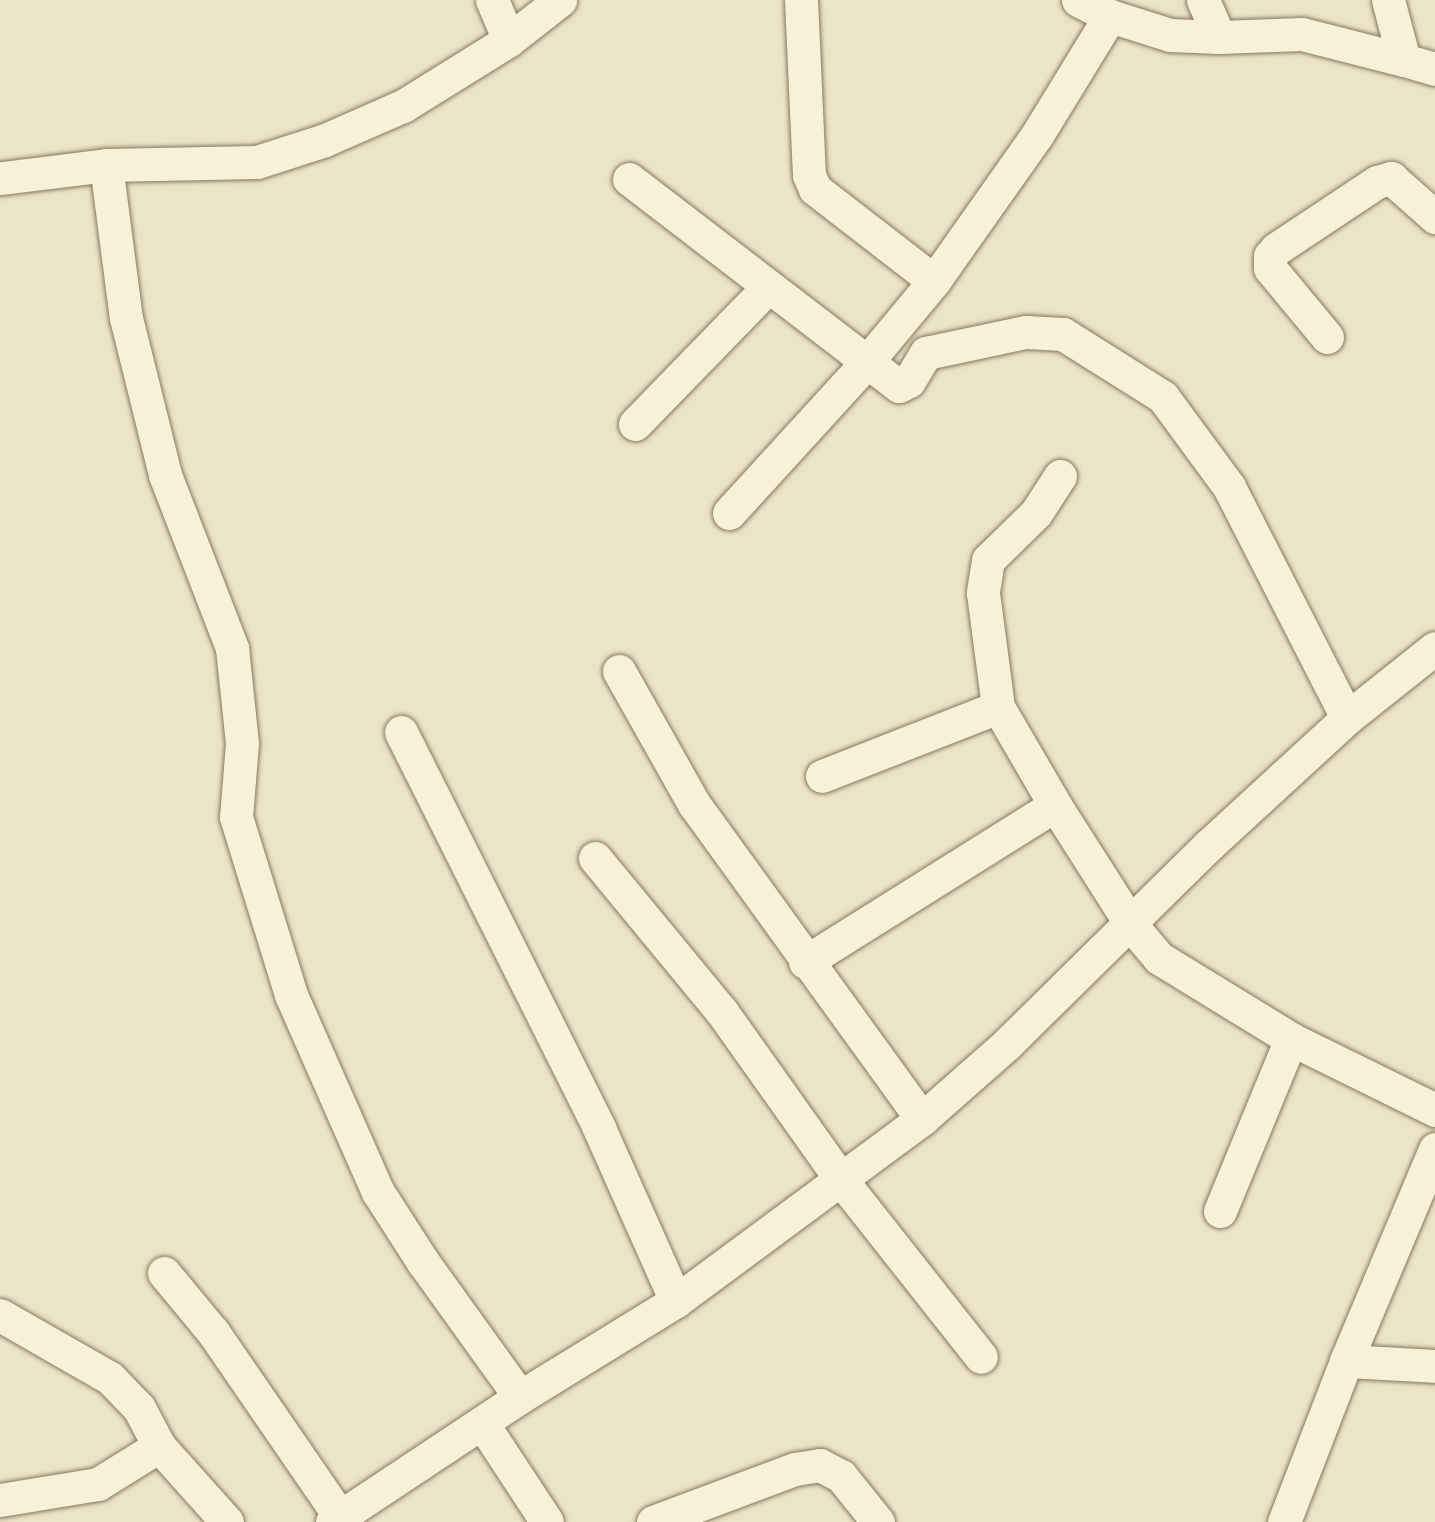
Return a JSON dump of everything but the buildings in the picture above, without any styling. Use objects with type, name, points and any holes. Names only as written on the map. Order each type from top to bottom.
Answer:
[{"type":"street","points":[[492,0],[509,40]]},
{"type":"street","points":[[2,177],[106,165],[257,162],[325,140],[403,106],[509,40],[560,0]]},
{"type":"street","points":[[801,0],[809,175],[815,189],[933,280]]},
{"type":"street","points":[[1078,0],[1110,16],[1170,35],[1219,37],[1302,34],[1435,69]]},
{"type":"street","points":[[1203,0],[1219,37]]},
{"type":"street","points":[[1388,0],[1404,60]]},
{"type":"street","points":[[729,513],[866,363],[933,280],[1037,135],[1110,16]]},
{"type":"street","points":[[106,165],[126,318],[165,475],[232,648],[242,743],[236,817],[291,995],[378,1192],[423,1262],[520,1397]]},
{"type":"street","points":[[1327,337],[1270,268],[1270,256],[1276,249],[1377,182],[1391,178],[1435,217]]},
{"type":"street","points":[[629,179],[898,386],[909,381],[926,353],[940,348],[1026,332],[1062,334],[1163,397],[1229,487],[1347,718]]},
{"type":"street","points":[[635,424],[768,287]]},
{"type":"street","points":[[1060,476],[1036,513],[988,560],[983,593],[998,707],[1055,805],[1132,926],[1159,958],[1291,1039],[1435,1110]]},
{"type":"street","points":[[164,1273],[213,1332],[336,1520],[520,1397],[676,1301],[842,1181],[922,1119],[1132,926],[1209,845],[1347,718],[1435,648]]},
{"type":"street","points":[[619,671],[694,804],[805,962],[922,1119]]},
{"type":"street","points":[[822,776],[998,707]]},
{"type":"street","points":[[401,732],[599,1128],[676,1301]]},
{"type":"street","points":[[805,962],[1055,805]]},
{"type":"street","points":[[595,858],[722,1012],[842,1181],[981,1357]]},
{"type":"street","points":[[1220,1211],[1291,1039]]},
{"type":"street","points":[[1284,1522],[1346,1361],[1435,1149]]},
{"type":"street","points":[[0,1316],[110,1378],[139,1408],[159,1446],[227,1522]]},
{"type":"street","points":[[1346,1361],[1435,1366]]},
{"type":"street","points":[[482,1423],[549,1522]]},
{"type":"street","points":[[0,1500],[98,1484],[159,1446]]},
{"type":"street","points":[[653,1522],[795,1468],[820,1465],[841,1476],[878,1522]]}]
